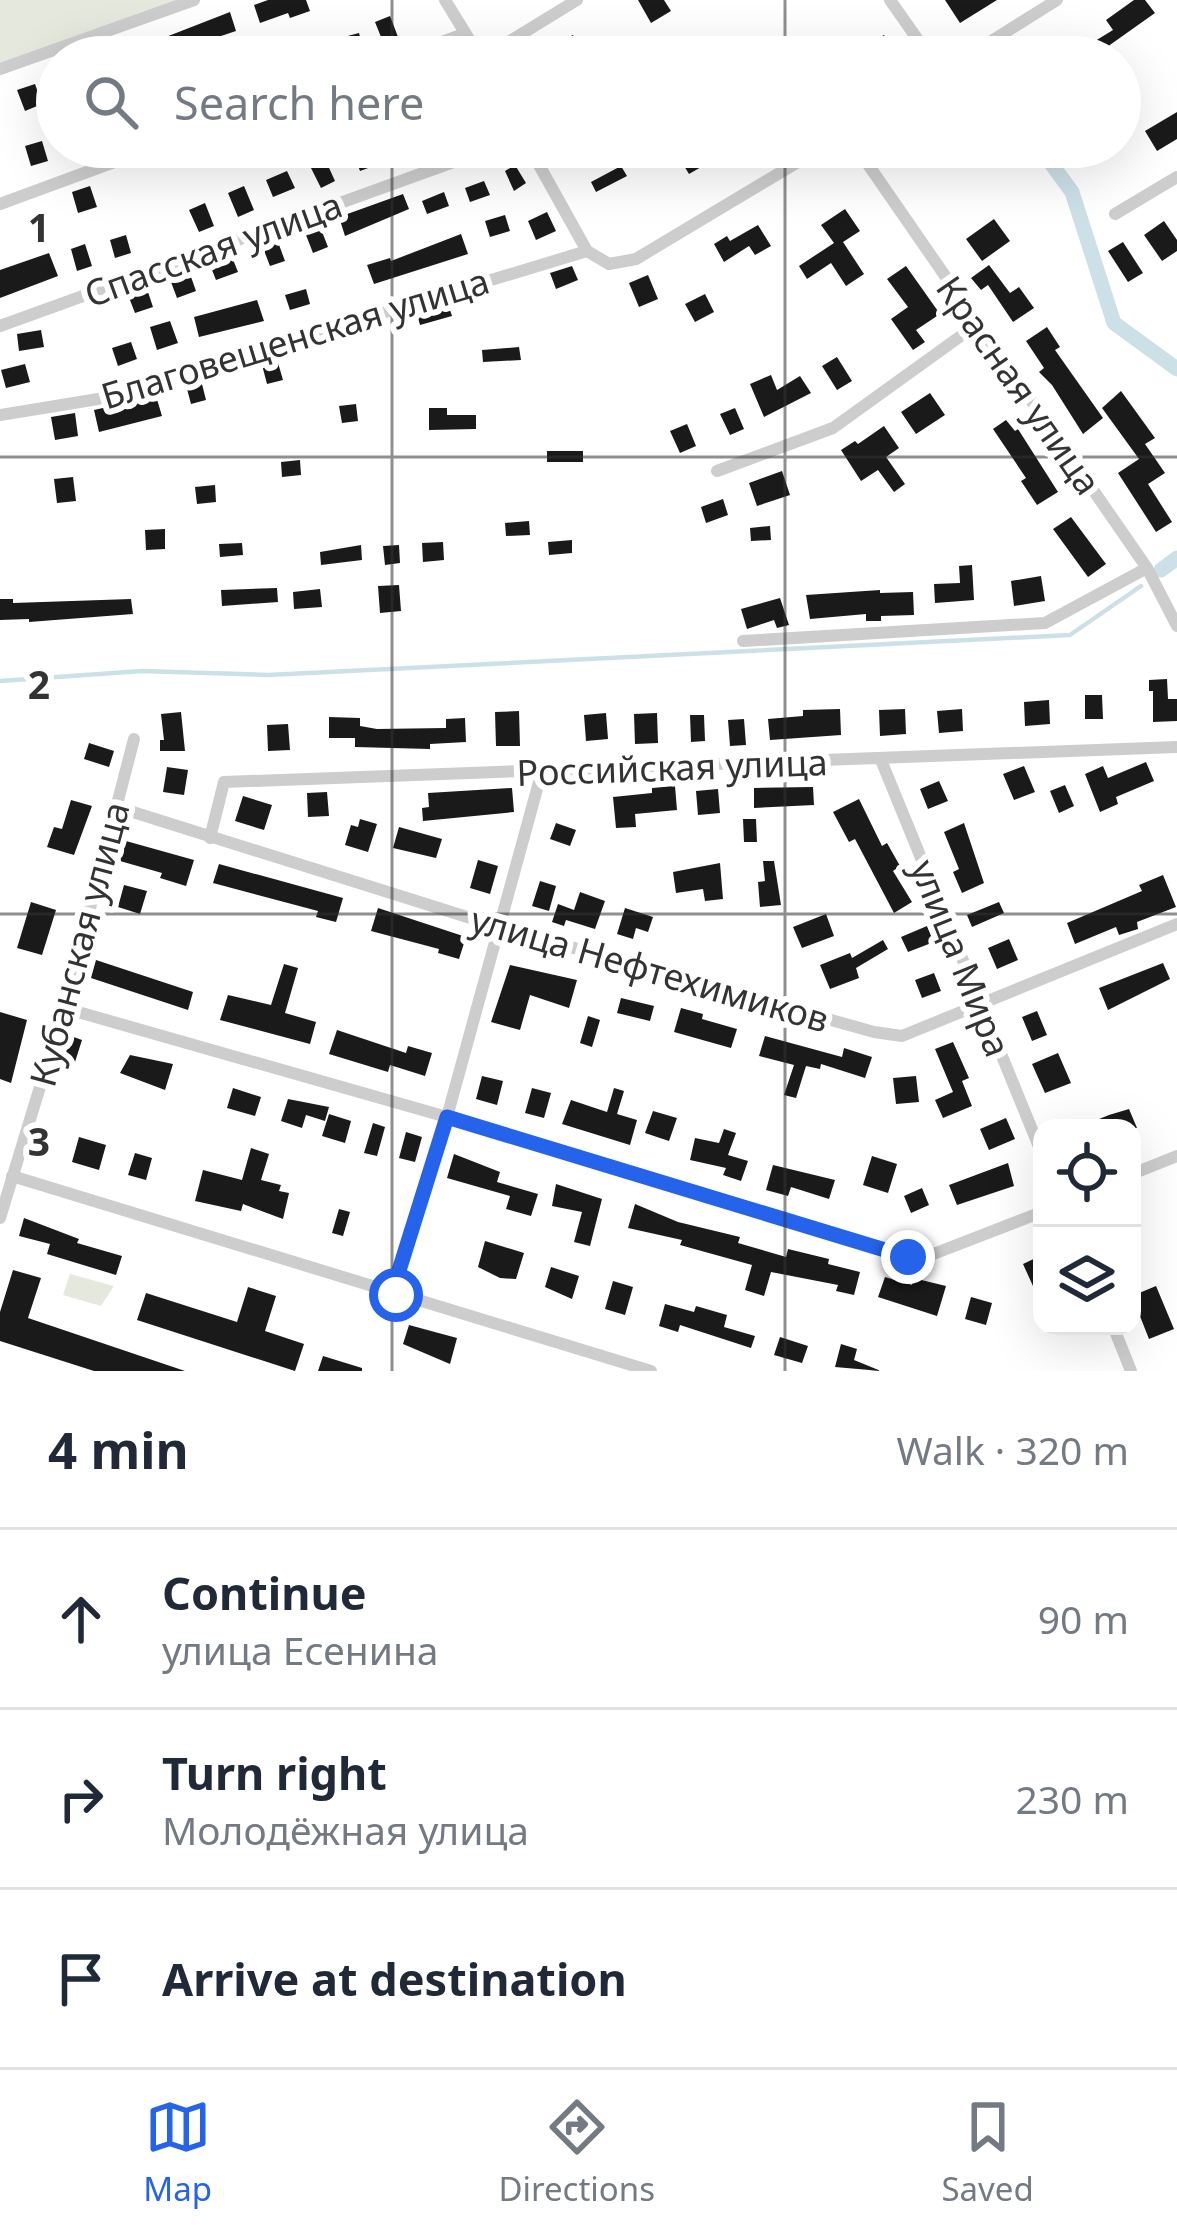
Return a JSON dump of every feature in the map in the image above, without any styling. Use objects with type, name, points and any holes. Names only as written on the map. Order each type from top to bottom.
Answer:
[{"type":"street","points":[[93,36],[194,0]]},
{"type":"street","points":[[445,0],[464,34],[458,36]]},
{"type":"street","points":[[517,36],[577,0]]},
{"type":"street","points":[[890,0],[915,36]]},
{"type":"street","points":[[1000,36],[1057,0]]},
{"type":"street","points":[[0,69],[36,56]]},
{"type":"street","points":[[0,204],[98,168]]},
{"type":"street","name":"Спасская улица","points":[[0,326],[437,168]]},
{"type":"street","points":[[541,168],[587,251],[610,264],[636,259],[788,168]]},
{"type":"street","name":"Красная улица","points":[[870,168],[1147,568],[1177,625]]},
{"type":"street","points":[[1115,214],[1177,177]]},
{"type":"street","name":"Благовещенская улица","points":[[0,415],[98,399],[587,251]]},
{"type":"street","points":[[717,471],[833,428],[976,326]]},
{"type":"street","points":[[743,640],[1045,623],[1147,568]]},
{"type":"street","name":"Кубанская улица","points":[[0,1218],[64,1008],[134,739]]},
{"type":"street","name":"Российская улица","points":[[210,838],[224,782],[1177,747]]},
{"type":"street","name":"улица Мира","points":[[881,760],[1033,1133]]},
{"type":"street","points":[[392,1293],[447,1117],[542,771]]},
{"type":"street","name":"улица Нефтехимиков","points":[[116,807],[499,927],[902,1036],[1177,924]]},
{"type":"street","points":[[64,1008],[447,1117],[908,1257],[936,1253],[1033,1215]]},
{"type":"street","points":[[1141,1170],[1177,1156]]},
{"type":"street","points":[[13,1176],[652,1371]]},
{"type":"street","points":[[1117,1335],[1131,1371]]},
{"type":"shaded area","points":[[0,0],[180,0],[79,36],[36,36],[36,51],[0,64]]},
{"type":"shaded area","points":[[70,1274],[114,1286],[101,1306],[63,1295]]},
{"type":"building","points":[[268,0],[306,0],[310,11],[260,23],[254,5]]},
{"type":"building","points":[[638,0],[664,0],[671,11],[651,23]]},
{"type":"building","points":[[945,0],[997,0],[960,23]]},
{"type":"building","points":[[1134,0],[1145,0],[1155,13],[1123,36],[1103,36],[1113,30],[1106,20]]},
{"type":"building","points":[[230,12],[236,31],[221,36],[168,36]]},
{"type":"building","points":[[390,16],[398,36],[381,36],[375,22]]},
{"type":"building","points":[[35,84],[36,106],[25,111],[17,90]]},
{"type":"building","points":[[1177,112],[1177,139],[1157,151],[1145,131]]},
{"type":"building","points":[[36,143],[36,165],[31,166],[25,146]]},
{"type":"building","points":[[311,168],[329,168],[335,181],[321,188]]},
{"type":"building","points":[[517,168],[526,183],[514,191],[505,171]]},
{"type":"building","points":[[617,168],[627,176],[596,192],[591,182]]},
{"type":"building","points":[[287,171],[295,188],[273,197],[266,180]]},
{"type":"building","points":[[484,181],[490,195],[470,202],[465,188]]},
{"type":"building","points":[[90,186],[97,207],[78,213],[72,192]]},
{"type":"building","points":[[244,186],[254,210],[238,217],[228,193]]},
{"type":"building","points":[[444,192],[449,206],[427,214],[422,201]]},
{"type":"building","points":[[403,194],[409,209],[345,236],[339,217]]},
{"type":"building","points":[[205,203],[214,226],[199,232],[189,210]]},
{"type":"building","points":[[845,209],[860,231],[843,242],[864,274],[846,286],[831,263],[807,279],[799,266],[834,243],[821,225]]},
{"type":"building","points":[[547,212],[556,231],[536,240],[528,221]]},
{"type":"building","points":[[505,215],[510,231],[490,237],[485,221]]},
{"type":"building","points":[[994,219],[1010,241],[982,261],[966,239]]},
{"type":"building","points":[[1164,221],[1177,240],[1177,251],[1162,261],[1144,235]]},
{"type":"building","points":[[319,224],[328,247],[313,253],[304,230]]},
{"type":"building","points":[[758,225],[771,246],[755,255],[749,246],[724,262],[714,244]]},
{"type":"building","points":[[461,234],[468,254],[374,284],[367,265],[391,261]]},
{"type":"building","points":[[126,235],[131,253],[115,258],[110,240]]},
{"type":"building","points":[[278,242],[285,261],[270,266],[263,248]]},
{"type":"building","points":[[1123,242],[1143,273],[1128,282],[1108,251]]},
{"type":"building","points":[[85,244],[92,266],[77,271],[71,249]]},
{"type":"building","points":[[49,253],[58,276],[0,298],[0,270]]},
{"type":"building","points":[[232,257],[238,272],[216,280],[210,265]]},
{"type":"building","points":[[989,265],[1010,293],[1019,287],[1034,308],[1013,322],[988,285],[981,290],[971,278]]},
{"type":"building","points":[[572,266],[578,280],[556,289],[550,273]]},
{"type":"building","points":[[906,266],[940,314],[916,330],[925,342],[913,350],[891,319],[908,307],[887,279]]},
{"type":"building","points":[[190,274],[196,291],[177,298],[171,282]]},
{"type":"building","points":[[648,275],[658,299],[639,307],[629,283]]},
{"type":"building","points":[[147,289],[153,307],[135,313],[128,295]]},
{"type":"building","points":[[306,289],[310,304],[290,310],[285,295]]},
{"type":"building","points":[[705,294],[714,312],[695,322],[685,304]]},
{"type":"building","points":[[257,300],[264,321],[199,337],[194,317]]},
{"type":"building","points":[[448,304],[452,316],[420,325],[417,314]]},
{"type":"building","points":[[170,321],[178,343],[157,350],[150,327]]},
{"type":"building","points":[[1047,327],[1060,347],[1055,350],[1103,418],[1083,434],[1039,372],[1044,368],[1026,341]]},
{"type":"building","points":[[41,330],[44,347],[19,351],[17,334]]},
{"type":"building","points":[[131,342],[137,359],[118,366],[112,348]]},
{"type":"building","points":[[519,347],[521,360],[483,362],[482,350]]},
{"type":"building","points":[[276,356],[283,380],[267,384],[261,361]]},
{"type":"building","points":[[837,357],[852,381],[837,390],[822,366]]},
{"type":"building","points":[[25,364],[30,382],[6,388],[1,370]]},
{"type":"building","points":[[771,375],[777,390],[800,376],[811,393],[764,417],[750,384]]},
{"type":"building","points":[[201,380],[206,400],[191,404],[186,385]]},
{"type":"building","points":[[1121,391],[1155,438],[1145,444],[1165,473],[1148,484],[1172,522],[1156,532],[1118,473],[1139,459],[1102,408]]},
{"type":"building","points":[[930,393],[945,415],[916,434],[901,412]]},
{"type":"building","points":[[156,396],[162,416],[99,432],[94,410]]},
{"type":"building","points":[[356,404],[358,421],[342,423],[339,406]]},
{"type":"building","points":[[429,408],[447,408],[447,415],[476,415],[476,429],[429,430]]},
{"type":"building","points":[[735,408],[744,429],[730,435],[720,414]]},
{"type":"building","points":[[75,413],[78,436],[55,440],[51,417]]},
{"type":"building","points":[[1006,420],[1018,429],[1058,492],[1037,505],[1021,481],[1026,478],[993,429]]},
{"type":"building","points":[[687,424],[696,446],[680,453],[670,431]]},
{"type":"building","points":[[884,426],[899,448],[886,457],[905,484],[894,492],[878,470],[861,481],[841,450]]},
{"type":"building","points":[[547,451],[583,451],[583,462],[547,462]]},
{"type":"building","points":[[300,460],[301,475],[282,477],[281,462]]},
{"type":"building","points":[[782,471],[790,495],[757,506],[749,483]]},
{"type":"building","points":[[73,477],[76,501],[57,503],[54,479]]},
{"type":"building","points":[[215,485],[216,502],[197,504],[195,487]]},
{"type":"building","points":[[723,499],[728,515],[706,523],[701,507]]},
{"type":"building","points":[[1071,517],[1106,564],[1088,577],[1053,529]]},
{"type":"building","points":[[529,521],[530,535],[506,536],[505,523]]},
{"type":"building","points":[[770,526],[771,540],[751,541],[750,528]]},
{"type":"building","points":[[165,529],[165,549],[146,550],[145,530]]},
{"type":"building","points":[[572,540],[572,553],[549,555],[548,542]]},
{"type":"building","points":[[443,542],[444,560],[423,562],[422,543]]},
{"type":"building","points":[[242,543],[243,555],[220,557],[219,544]]},
{"type":"building","points":[[361,545],[362,560],[321,565],[320,552]]},
{"type":"building","points":[[399,545],[400,563],[385,565],[383,546]]},
{"type":"building","points":[[972,565],[974,600],[935,603],[934,584],[960,583],[959,566]]},
{"type":"building","points":[[1041,576],[1045,601],[1014,606],[1011,581]]},
{"type":"building","points":[[399,585],[401,611],[380,613],[378,586]]},
{"type":"building","points":[[277,588],[278,602],[222,606],[221,590]]},
{"type":"building","points":[[320,589],[322,607],[294,609],[293,592]]},
{"type":"building","points":[[913,592],[914,615],[881,616],[881,621],[866,621],[866,614],[810,619],[806,595]]},
{"type":"building","points":[[780,598],[789,625],[777,628],[774,620],[747,629],[741,609]]},
{"type":"building","points":[[0,599],[13,599],[13,603],[131,599],[133,614],[0,620]]},
{"type":"building","points":[[1167,679],[1168,699],[1177,699],[1177,721],[1153,722],[1149,680]]},
{"type":"building","points":[[1085,695],[1102,695],[1103,719],[1085,719]]},
{"type":"building","points":[[1049,700],[1050,724],[1025,726],[1024,702]]},
{"type":"building","points":[[840,709],[841,735],[770,740],[768,719],[803,716],[803,710]]},
{"type":"building","points":[[905,709],[906,734],[880,736],[879,710]]},
{"type":"building","points":[[962,709],[963,731],[939,733],[937,711]]},
{"type":"building","points":[[519,711],[520,746],[496,746],[495,712]]},
{"type":"building","points":[[181,712],[185,751],[160,751],[160,740],[164,740],[161,714]]},
{"type":"building","points":[[606,713],[608,739],[586,741],[584,715]]},
{"type":"building","points":[[657,713],[658,743],[635,744],[634,714]]},
{"type":"building","points":[[690,715],[704,715],[705,741],[691,742]]},
{"type":"building","points":[[329,717],[360,718],[360,726],[377,729],[446,728],[446,719],[465,718],[466,742],[430,744],[430,749],[355,747],[355,738],[329,738]]},
{"type":"building","points":[[744,719],[746,745],[730,746],[728,720]]},
{"type":"building","points":[[288,724],[290,750],[268,751],[267,725]]},
{"type":"building","points":[[89,743],[114,751],[109,767],[84,759]]},
{"type":"building","points":[[1146,762],[1154,781],[1116,797],[1118,804],[1100,812],[1085,774],[1103,766],[1108,778]]},
{"type":"building","points":[[1024,766],[1035,792],[1014,800],[1003,774]]},
{"type":"building","points":[[167,767],[188,770],[184,795],[163,792]]},
{"type":"building","points":[[939,781],[948,801],[928,809],[920,789]]},
{"type":"building","points":[[1065,785],[1074,806],[1059,813],[1050,791]]},
{"type":"building","points":[[675,786],[677,810],[635,814],[636,827],[616,828],[613,797]]},
{"type":"building","points":[[813,787],[814,805],[754,808],[754,788]]},
{"type":"building","points":[[512,788],[514,812],[423,821],[428,793]]},
{"type":"building","points":[[718,789],[720,813],[698,815],[696,791]]},
{"type":"building","points":[[327,792],[329,816],[308,817],[307,793]]},
{"type":"building","points":[[243,796],[272,805],[264,830],[235,821]]},
{"type":"building","points":[[859,799],[882,846],[887,843],[900,866],[893,871],[912,902],[894,913],[855,839],[849,842],[833,812]]},
{"type":"building","points":[[71,800],[92,806],[74,855],[47,847],[54,827],[62,829]]},
{"type":"building","points":[[360,819],[377,824],[368,852],[345,845],[351,825],[358,827]]},
{"type":"building","points":[[743,819],[756,819],[757,842],[744,842]]},
{"type":"building","points":[[556,823],[576,830],[570,846],[550,839]]},
{"type":"building","points":[[964,823],[984,883],[962,893],[953,872],[959,869],[944,832]]},
{"type":"building","points":[[399,827],[442,839],[436,858],[393,848]]},
{"type":"building","points":[[126,841],[194,860],[186,886],[160,878],[162,873],[120,861]]},
{"type":"building","points":[[478,860],[498,866],[490,894],[470,888]]},
{"type":"building","points":[[763,861],[774,861],[781,905],[760,907],[758,882],[765,881]]},
{"type":"building","points":[[720,863],[723,899],[705,901],[703,889],[676,893],[673,872]]},
{"type":"building","points":[[219,864],[343,898],[336,922],[316,917],[318,911],[213,883]]},
{"type":"building","points":[[1163,875],[1176,907],[1137,922],[1138,929],[1119,935],[1116,927],[1075,944],[1067,923],[1142,891],[1139,885]]},
{"type":"building","points":[[540,881],[556,886],[549,911],[532,906]]},
{"type":"building","points":[[124,885],[147,891],[140,914],[118,907]]},
{"type":"building","points":[[580,892],[605,901],[595,929],[566,920],[564,926],[552,922],[558,904],[574,910]]},
{"type":"building","points":[[31,902],[56,910],[42,955],[17,948]]},
{"type":"building","points":[[999,902],[1004,913],[972,927],[967,915]]},
{"type":"building","points":[[378,908],[466,937],[459,959],[371,931]]},
{"type":"building","points":[[625,908],[653,917],[648,932],[636,928],[633,939],[617,934]]},
{"type":"building","points":[[826,914],[834,936],[802,948],[793,927]]},
{"type":"building","points":[[927,926],[934,942],[908,952],[901,937]]},
{"type":"building","points":[[1009,939],[1018,960],[997,969],[988,948]]},
{"type":"building","points":[[883,940],[888,949],[856,968],[859,978],[830,989],[820,965],[850,953],[852,958]]},
{"type":"building","points":[[96,960],[193,992],[188,1010],[91,978]]},
{"type":"building","points":[[1163,963],[1170,979],[1108,1010],[1099,988]]},
{"type":"building","points":[[284,964],[298,968],[285,1013],[316,1022],[310,1044],[220,1020],[228,995],[271,1005]]},
{"type":"building","points":[[510,965],[577,980],[569,1008],[530,995],[520,1030],[491,1022]]},
{"type":"building","points":[[934,973],[941,991],[922,998],[915,980]]},
{"type":"building","points":[[621,998],[654,1006],[650,1021],[617,1013]]},
{"type":"building","points":[[681,1008],[737,1029],[731,1048],[674,1032]]},
{"type":"building","points":[[1037,1011],[1047,1035],[1032,1041],[1022,1017]]},
{"type":"building","points":[[0,1012],[27,1020],[11,1083],[0,1079]]},
{"type":"building","points":[[588,1016],[600,1020],[592,1047],[580,1043]]},
{"type":"building","points":[[337,1030],[406,1053],[408,1046],[432,1053],[425,1076],[390,1065],[388,1072],[329,1054]]},
{"type":"building","points":[[71,1036],[82,1040],[75,1062],[64,1059]]},
{"type":"building","points":[[765,1036],[842,1057],[844,1048],[872,1057],[865,1078],[821,1064],[820,1069],[806,1066],[796,1098],[784,1095],[794,1065],[759,1056]]},
{"type":"building","points":[[953,1042],[969,1078],[962,1081],[972,1106],[943,1118],[935,1100],[953,1092],[935,1049]]},
{"type":"building","points":[[1058,1053],[1071,1083],[1045,1093],[1032,1064]]},
{"type":"building","points":[[130,1055],[173,1064],[165,1090],[120,1073]]},
{"type":"building","points":[[482,1076],[503,1081],[497,1105],[476,1099]]},
{"type":"building","points":[[916,1076],[919,1102],[896,1104],[893,1078]]},
{"type":"building","points":[[233,1088],[261,1097],[255,1116],[227,1108]]},
{"type":"building","points":[[532,1088],[551,1093],[544,1118],[525,1113]]},
{"type":"building","points":[[614,1088],[624,1091],[617,1114],[637,1120],[630,1145],[562,1124],[571,1100],[607,1112]]},
{"type":"building","points":[[288,1099],[329,1107],[325,1121],[306,1115],[302,1128],[281,1121]]},
{"type":"building","points":[[1129,1109],[1133,1119],[1099,1119]]},
{"type":"building","points":[[653,1111],[677,1118],[669,1141],[645,1133]]},
{"type":"building","points":[[329,1114],[351,1121],[345,1143],[322,1136]]},
{"type":"building","points":[[1006,1118],[1015,1139],[989,1150],[980,1129]]},
{"type":"building","points":[[373,1123],[385,1127],[377,1156],[364,1153]]},
{"type":"building","points":[[724,1129],[736,1133],[728,1155],[748,1161],[741,1181],[723,1175],[726,1168],[690,1160],[695,1138],[719,1143]]},
{"type":"building","points":[[406,1132],[422,1137],[415,1162],[399,1158]]},
{"type":"building","points":[[79,1137],[106,1145],[99,1170],[72,1162]]},
{"type":"building","points":[[251,1148],[269,1154],[261,1180],[281,1185],[279,1191],[289,1193],[283,1219],[243,1204],[241,1211],[195,1201],[203,1170],[242,1180]]},
{"type":"building","points":[[135,1153],[152,1158],[146,1180],[128,1175]]},
{"type":"building","points":[[454,1154],[500,1172],[497,1182],[538,1194],[531,1216],[506,1209],[510,1196],[447,1178]]},
{"type":"building","points":[[872,1156],[897,1164],[888,1193],[863,1185]]},
{"type":"building","points":[[1008,1163],[1014,1186],[957,1205],[949,1185]]},
{"type":"building","points":[[773,1165],[835,1180],[829,1199],[791,1187],[788,1196],[766,1190]]},
{"type":"building","points":[[556,1184],[602,1199],[590,1246],[574,1242],[582,1212],[552,1206]]},
{"type":"building","points":[[922,1188],[929,1205],[911,1213],[904,1196]]},
{"type":"building","points":[[635,1204],[678,1222],[740,1237],[738,1243],[786,1257],[788,1249],[829,1259],[828,1264],[860,1272],[854,1295],[836,1291],[838,1285],[771,1272],[764,1296],[745,1290],[752,1265],[680,1245],[682,1240],[628,1228]]},
{"type":"building","points":[[339,1209],[350,1212],[343,1236],[332,1233]]},
{"type":"building","points":[[24,1218],[79,1239],[77,1243],[122,1256],[116,1275],[47,1254],[50,1244],[19,1236]]},
{"type":"building","points":[[485,1241],[524,1253],[516,1279],[500,1278],[478,1267]]},
{"type":"building","points":[[1033,1259],[1033,1286],[1023,1264]]},
{"type":"building","points":[[551,1267],[579,1276],[572,1299],[545,1287]]},
{"type":"building","points":[[13,1270],[41,1278],[28,1318],[185,1371],[94,1371],[0,1341],[0,1312]]},
{"type":"building","points":[[885,1277],[912,1285],[913,1278],[946,1286],[937,1316],[878,1297]]},
{"type":"building","points":[[613,1281],[633,1287],[625,1315],[605,1309]]},
{"type":"building","points":[[1156,1286],[1174,1329],[1149,1339],[1141,1319],[1141,1292]]},
{"type":"building","points":[[248,1287],[276,1296],[265,1331],[304,1344],[295,1371],[137,1320],[146,1293],[237,1322]]},
{"type":"building","points":[[971,1297],[992,1303],[986,1325],[965,1319]]},
{"type":"building","points":[[665,1304],[727,1315],[724,1327],[755,1336],[751,1348],[680,1325],[678,1332],[659,1326]]},
{"type":"building","points":[[409,1325],[457,1338],[450,1364],[403,1344]]},
{"type":"building","points":[[780,1337],[808,1346],[802,1363],[774,1355]]},
{"type":"building","points":[[841,1344],[857,1349],[854,1360],[881,1371],[835,1367]]},
{"type":"building","points":[[323,1356],[362,1368],[362,1371],[318,1371]]},
{"type":"waterway","points":[[1054,168],[1072,192],[1114,323],[1177,369]]},
{"type":"waterway","points":[[1161,570],[1177,558]]},
{"type":"waterway","points":[[0,681],[142,671],[268,675],[1070,635],[1141,586]]},
{"type":"route","points":[[396,1295],[392,1293],[447,1117],[908,1257]]}]
